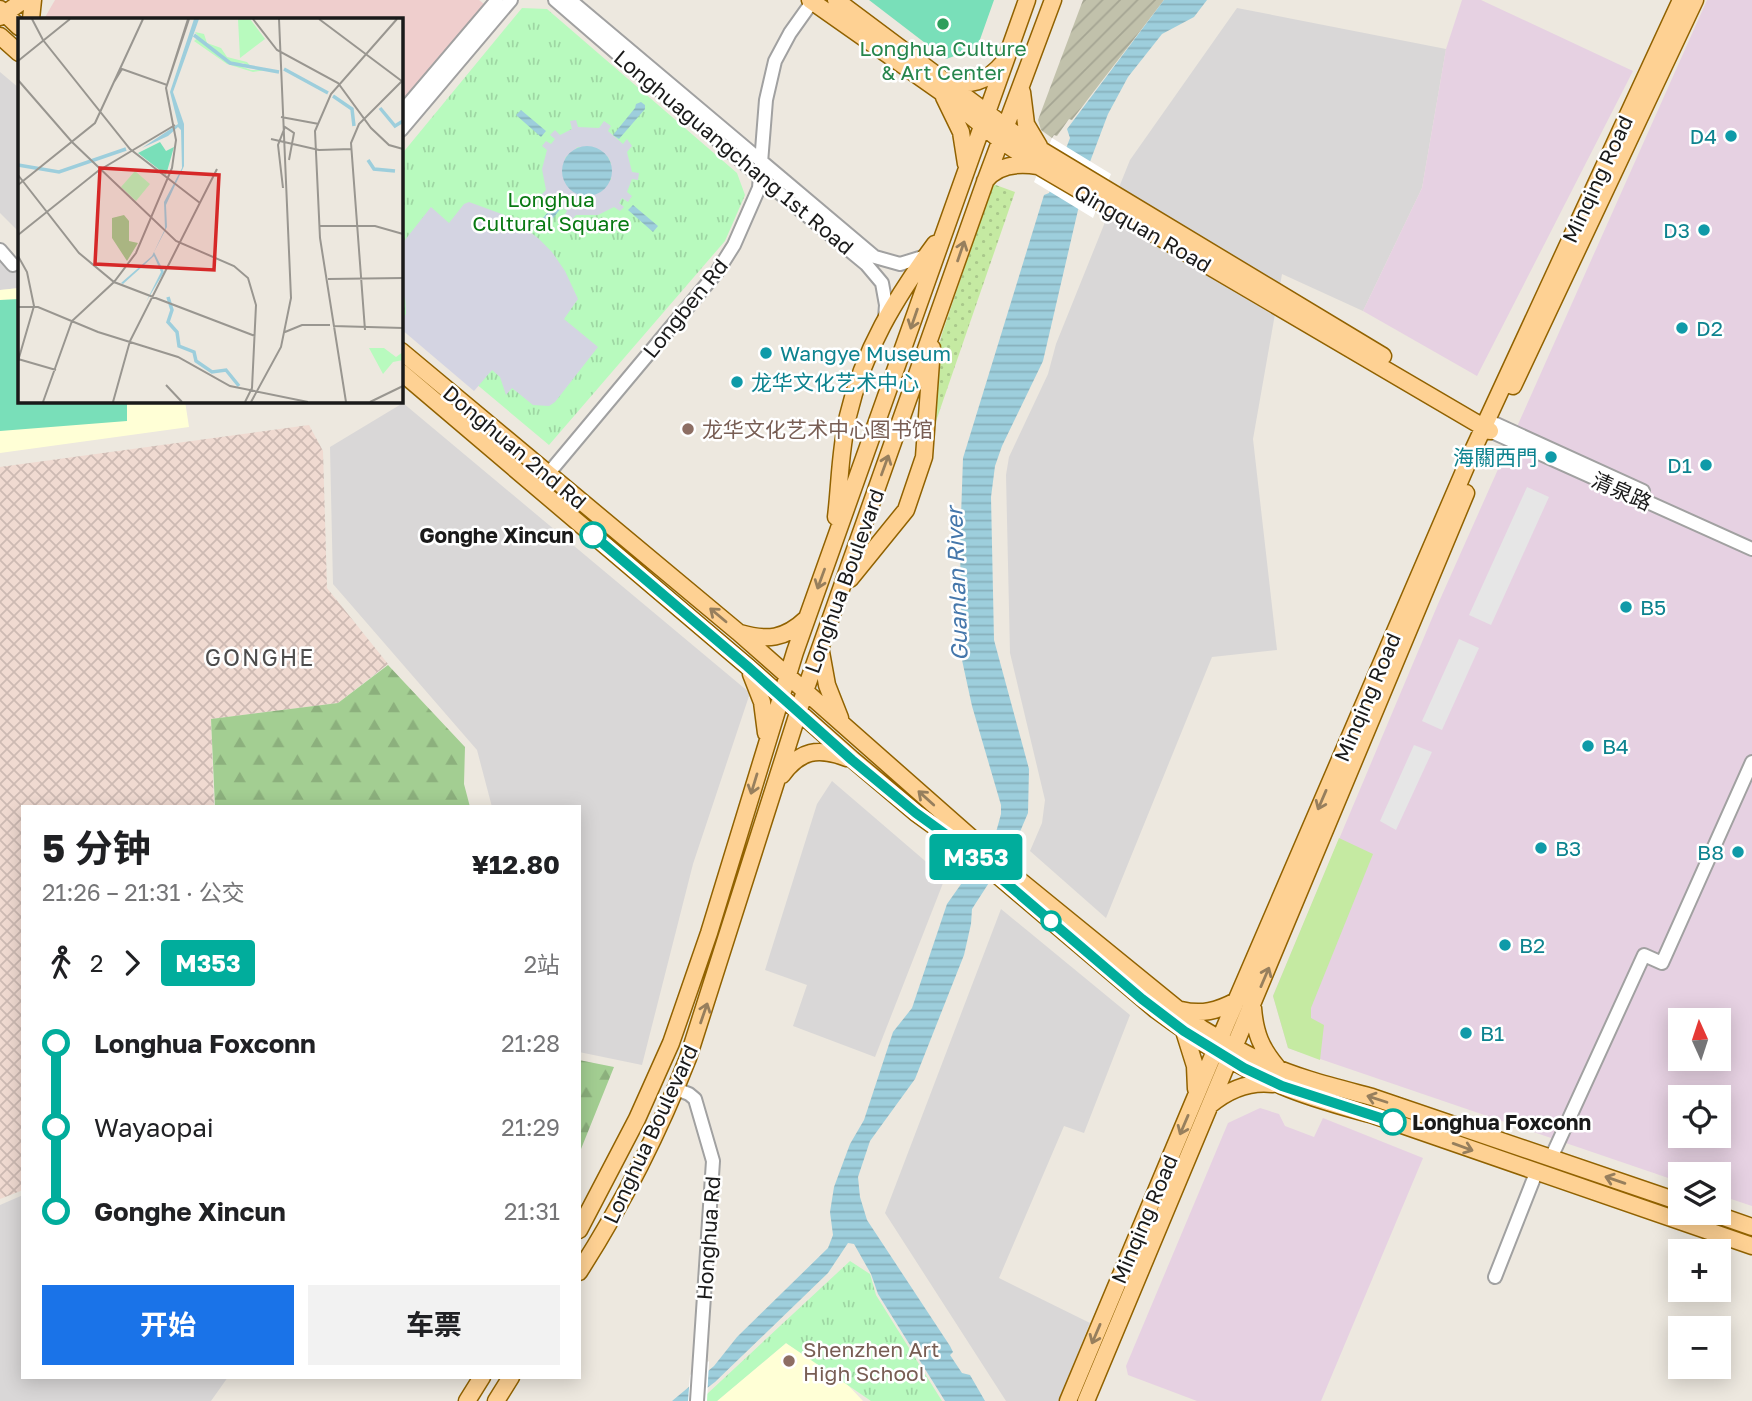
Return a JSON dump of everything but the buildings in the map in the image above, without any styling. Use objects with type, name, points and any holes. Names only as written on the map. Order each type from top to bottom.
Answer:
[{"type":"main road","points":[[18,26],[2,8],[23,0]]},
{"type":"main road","points":[[30,18],[33,0]]},
{"type":"main road","name":"Qingquan Road","points":[[836,0],[1003,134],[1489,426]]},
{"type":"main road","name":"Longhua Boulevard","points":[[581,1226],[637,1119],[671,1043],[709,933],[787,676],[1027,0]]},
{"type":"main road","name":"Longhua Boulevard","points":[[581,1269],[627,1191],[676,1089],[708,1003],[733,915],[805,691],[985,182],[1054,0]]},
{"type":"main road","name":"Minqing Road","points":[[1086,1401],[1224,1049],[1236,1001],[1489,426],[1681,0]]},
{"type":"main road","name":"Minqing Road","points":[[1224,1049],[1253,1006],[1489,426],[1695,0]]},
{"type":"main road","name":"Qingquan Road","points":[[811,1],[942,86]]},
{"type":"main road","points":[[0,36],[18,53]]},
{"type":"main road","points":[[0,48],[18,54]]},
{"type":"main road","points":[[967,168],[961,132],[942,86],[977,83],[988,77],[1007,58]]},
{"type":"main road","points":[[985,182],[990,175],[1008,166],[1043,160],[1026,124],[1022,84]]},
{"type":"main road","points":[[832,547],[847,418],[877,333],[945,231]]},
{"type":"main road","points":[[841,589],[906,510],[924,457],[934,328]]},
{"type":"main road","name":"Donghuan 2nd Rd","points":[[402,352],[843,723],[973,848],[1156,1010],[1184,1031],[1279,1069],[1372,1097],[1668,1198]]},
{"type":"main road","name":"Donghuan 2nd Rd","points":[[402,373],[781,695],[852,760],[916,813],[973,848]]},
{"type":"main road","points":[[738,632],[753,637],[777,638],[807,618]]},
{"type":"main road","points":[[823,641],[821,653],[824,676],[843,723]]},
{"type":"main road","points":[[747,666],[762,702],[766,742]]},
{"type":"main road","points":[[776,783],[794,761],[810,752],[832,753],[852,760]]},
{"type":"main road","name":"Donghuan 2nd Rd","points":[[1014,883],[1176,1009],[1244,1068],[1315,1098],[1376,1116],[1752,1246]]},
{"type":"main road","points":[[1176,1009],[1210,1012],[1236,1001]]},
{"type":"main road","points":[[1253,1006],[1258,1037],[1263,1049],[1279,1069]]},
{"type":"main road","points":[[1184,1031],[1202,1102],[1242,1086],[1257,1083],[1282,1086]]},
{"type":"main road","name":"Minqing Road","points":[[1068,1401],[1202,1102]]},
{"type":"main road","points":[[1731,1220],[1752,1227]]},
{"type":"main road","points":[[467,1401],[481,1379]]},
{"type":"main road","points":[[496,1401],[510,1379]]},
{"type":"street","points":[[402,112],[497,0]]},
{"type":"street","points":[[402,129],[511,0]]},
{"type":"street","name":"Longhuaguangchang 1st Road","points":[[555,0],[761,171],[875,257],[900,264],[927,256]]},
{"type":"street","name":"Longhuaguangchang 1st Road","points":[[570,0],[876,275],[885,294],[885,319]]},
{"type":"street","name":"Longben Rd","points":[[548,474],[724,262],[755,200],[761,171],[769,78],[782,46],[811,1]]},
{"type":"street","name":"清泉路","points":[[1489,426],[1752,541]]},
{"type":"street","name":"清泉路","points":[[1489,426],[1752,549]]},
{"type":"street","points":[[1551,1158],[1644,954],[1662,963],[1752,762]]},
{"type":"street","name":"Honghua Rd","points":[[676,1089],[695,1099],[713,1161],[697,1401]]},
{"type":"street","points":[[1495,1277],[1536,1173]]},
{"type":"shaded area","points":[[55,0],[479,0],[484,4],[402,102],[402,18],[45,18]]},
{"type":"shaded area","points":[[1083,0],[1164,0],[1072,120],[1069,119],[1057,136],[1052,138],[1041,130],[1038,120]]},
{"type":"shaded area","points":[[1462,0],[1481,0],[1633,71],[1477,376],[1363,311],[1422,188],[1446,49]]},
{"type":"shaded area","points":[[1707,0],[1752,0],[1752,1206],[1731,1199],[1731,1162],[1668,1162],[1668,1178],[1288,1048],[1273,996],[1438,604]]},
{"type":"shaded area","points":[[1237,8],[1446,49],[1422,188],[1363,311],[1282,274],[1253,439],[1277,650],[1212,657],[1106,918],[1030,851],[1042,823],[1045,800],[1010,653],[1006,475],[1009,457],[1048,374],[1056,344],[1130,160]]},
{"type":"shaded area","points":[[0,72],[18,87],[18,231],[0,213]]},
{"type":"shaded area","points":[[576,120],[578,127],[599,128],[604,121],[611,126],[608,131],[623,144],[627,139],[632,146],[627,152],[632,172],[639,173],[638,180],[632,179],[627,192],[632,196],[628,202],[622,198],[619,203],[624,207],[620,211],[614,207],[598,215],[576,215],[572,220],[563,217],[567,211],[551,198],[546,203],[541,195],[546,190],[542,169],[547,150],[542,146],[546,141],[551,144],[555,139],[550,135],[555,130],[560,135],[572,129],[570,121]],"holes":[[[578,147],[608,157],[611,180],[565,158]]]},
{"type":"shaded area","points":[[469,202],[510,217],[538,238],[565,271],[578,299],[564,319],[598,347],[549,406],[533,405],[512,388],[506,395],[500,377],[492,370],[474,391],[402,330],[402,319],[406,314],[405,298],[402,296],[402,244],[431,207],[449,223],[464,204]]},
{"type":"shaded area","points":[[0,244],[18,265],[18,288],[0,290]]},
{"type":"shaded area","points":[[18,288],[18,402],[185,402],[189,427],[0,453],[0,290]]},
{"type":"shaded area","points":[[403,403],[750,693],[693,864],[642,1065],[581,1052],[581,805],[491,805],[477,750],[333,584],[330,447]]},
{"type":"shaded area","points":[[309,425],[323,451],[327,588],[388,664],[338,703],[211,719],[214,805],[21,805],[21,1191],[0,1199],[0,467]]},
{"type":"shaded area","points":[[1527,487],[1549,497],[1491,625],[1469,615]]},
{"type":"shaded area","points":[[1459,639],[1479,648],[1442,730],[1422,721]]},
{"type":"shaded area","points":[[1414,745],[1432,752],[1396,830],[1380,821]]},
{"type":"shaded area","points":[[832,781],[945,878],[875,1057],[793,1026],[807,985],[765,970],[817,804]]},
{"type":"shaded area","points":[[1001,909],[1130,1015],[1084,1133],[1064,1126],[999,1278],[1090,1323],[1058,1401],[1006,1401],[885,1213]]},
{"type":"shaded area","points":[[1260,1108],[1279,1114],[1285,1126],[1314,1137],[1323,1118],[1423,1158],[1321,1401],[1197,1401],[1128,1375],[1126,1366],[1228,1123]]},
{"type":"shaded area","points":[[21,1196],[21,1379],[227,1379],[211,1401],[0,1401],[0,1205]]},
{"type":"shaded area","name":"Shenzhen Art High School","points":[[786,1343],[843,1380],[863,1401],[717,1401]]},
{"type":"green space","name":"Longhua Culture & Art Center","points":[[869,0],[994,0],[977,48],[946,59]]},
{"type":"green space","name":"Longhua Cultural Square","points":[[522,8],[547,9],[737,173],[745,195],[725,241],[549,445],[402,322],[402,154]]},
{"type":"green space","points":[[993,184],[1015,192],[934,427],[938,350]]},
{"type":"green space","points":[[18,299],[18,402],[127,402],[127,421],[0,431],[0,300]]},
{"type":"green space","points":[[388,665],[465,747],[464,784],[469,805],[215,805],[211,719],[338,703]]},
{"type":"green space","points":[[1339,838],[1373,854],[1311,1008],[1311,1018],[1324,1025],[1320,1060],[1288,1048],[1273,996]]},
{"type":"green space","points":[[581,1060],[614,1067],[581,1149]]},
{"type":"green space","points":[[850,1261],[870,1274],[876,1295],[942,1401],[871,1401],[786,1343],[717,1401],[707,1401],[707,1394]]},
{"type":"water","points":[[1164,0],[1207,0],[1194,17],[1162,34],[1128,77],[1108,114],[1088,167],[1043,361],[995,466],[991,497],[994,640],[1029,769],[1028,813],[1016,841],[972,909],[964,955],[915,1079],[870,1141],[858,1177],[860,1197],[867,1220],[950,1346],[953,1352],[950,1355],[962,1373],[970,1375],[985,1401],[945,1401],[878,1294],[871,1274],[854,1244],[848,1243],[828,1273],[715,1382],[690,1401],[672,1401],[714,1366],[737,1337],[828,1248],[833,1235],[830,1212],[834,1187],[850,1144],[864,1120],[893,1032],[912,1008],[947,904],[995,836],[1001,805],[972,706],[962,660],[960,546],[963,458],[1044,195],[1049,193],[1070,138],[1067,129]]},
{"type":"water","points":[[641,102],[645,109],[619,139],[613,135],[636,104]]},
{"type":"water","points":[[521,110],[546,131],[541,137],[516,115]]},
{"type":"water","points":[[587,146],[605,153],[612,171],[605,189],[587,196],[569,189],[562,171],[569,153]]},
{"type":"water","points":[[556,203],[561,208],[543,231],[536,226]]},
{"type":"water","points":[[633,205],[658,226],[653,232],[628,210]]},
{"type":"pier","points":[[1052,138],[1111,174],[1093,218],[1034,182]]},
{"type":"pier","points":[[709,1361],[707,1401],[688,1401],[690,1375]]},
{"type":"bus line","name":"M353","points":[[593,535],[799,711],[852,760],[916,813],[970,852],[1142,999],[1184,1031],[1244,1068],[1282,1086],[1393,1122]]},
{"type":"place","name":"Longhua Culture & Art Center","points":[[943,24]]},
{"type":"place","name":"D4","points":[[1731,136]]},
{"type":"place","name":"D3","points":[[1704,230]]},
{"type":"place","name":"D2","points":[[1682,328]]},
{"type":"place","name":"Wangye Museum","points":[[766,353]]},
{"type":"place","name":"龙华文化艺术中心","points":[[737,382]]},
{"type":"place","name":"龙华文化艺术中心图书馆","points":[[688,429]]},
{"type":"place","name":"海關西門","points":[[1551,457]]},
{"type":"place","name":"D1","points":[[1706,465]]},
{"type":"place","name":"Gonghe Xincun","points":[[593,535]]},
{"type":"place","name":"B5","points":[[1626,607]]},
{"type":"place","name":"B4","points":[[1588,746]]},
{"type":"place","name":"B3","points":[[1541,848]]},
{"type":"place","name":"B8","points":[[1738,852]]},
{"type":"place","name":"B2","points":[[1505,945]]},
{"type":"place","name":"B1","points":[[1466,1033]]},
{"type":"place","name":"Longhua Foxconn","points":[[1393,1122]]},
{"type":"place","name":"Shenzhen Art High School","points":[[789,1361]]},
{"type":"district","name":"GONGHE","points":[[260,657]]},
{"type":"water label","name":"Guanlan River","points":[[956,584]]}]
